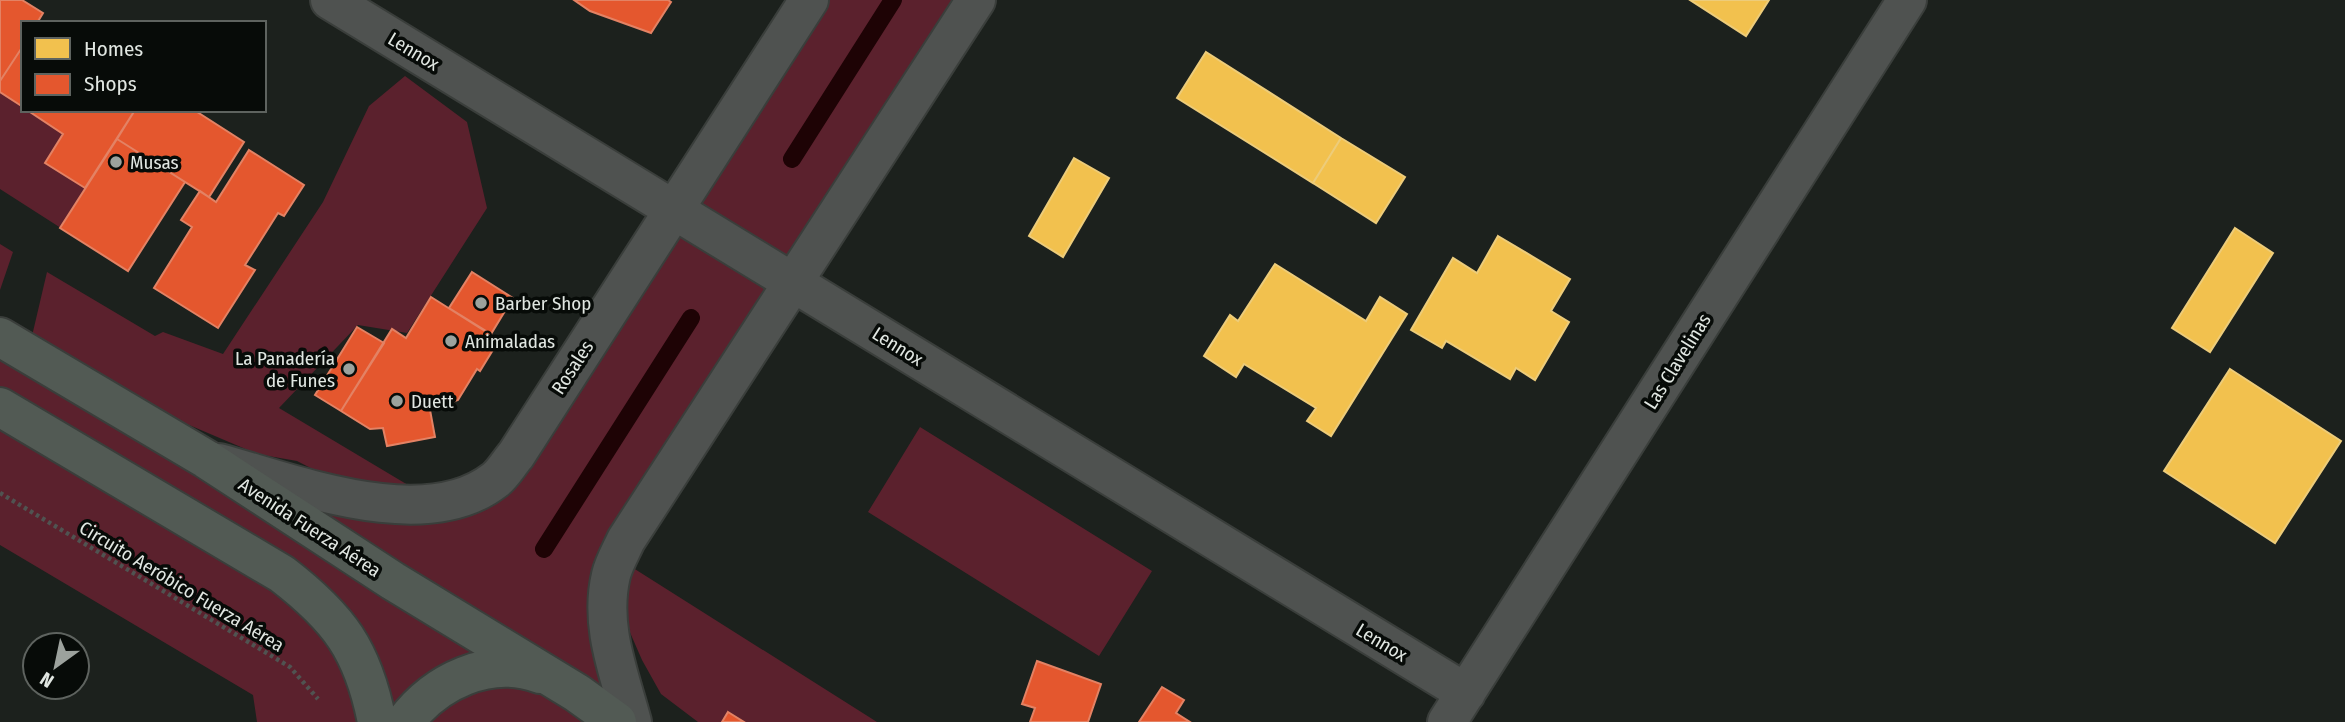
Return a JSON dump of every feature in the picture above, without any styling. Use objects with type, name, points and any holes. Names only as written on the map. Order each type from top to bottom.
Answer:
[{"type":"main road","name":"Avenida Fuerza Aérea","points":[[0,337],[206,459],[617,722]]},
{"type":"main road","points":[[0,407],[282,575],[313,598],[339,625],[360,660],[377,722]]},
{"type":"main road","points":[[405,722],[416,707],[434,691],[472,673],[513,669],[534,672],[566,687],[593,707],[604,722]]},
{"type":"street","name":"Lennox","points":[[330,0],[793,282],[1456,708]]},
{"type":"street","name":"Rosales","points":[[206,459],[377,504],[428,505],[470,496],[497,479],[516,455],[809,0]]},
{"type":"street","points":[[632,722],[615,668],[607,600],[612,572],[626,540],[976,0]]},
{"type":"street","name":"Las Clavelinas","points":[[1456,708],[1908,0]]},
{"type":"path","name":"Circuito Aeróbico Fuerza Aérea","points":[[0,493],[290,667],[324,706]]},
{"type":"shaded area","points":[[809,0],[976,0],[612,572],[632,722],[257,722],[253,695],[0,545],[0,337],[206,459],[307,487],[470,496]]},
{"type":"shaded area","name":"Musas","points":[[21,49],[21,112],[197,112],[244,142],[209,197],[185,182],[128,271],[0,189],[0,81]]},
{"type":"shaded area","points":[[405,76],[467,122],[487,208],[407,333],[358,325],[279,408],[418,491],[338,482],[297,461],[257,454],[175,419],[32,336],[47,272],[155,336],[163,332],[223,354],[323,202],[369,106]]},
{"type":"shaded area","points":[[0,244],[13,252],[0,290]]},
{"type":"shaded area","points":[[920,427],[1152,571],[1099,656],[868,512]]},
{"type":"shaded area","points":[[630,566],[877,722],[698,722],[661,694],[625,621],[623,590]]},
{"type":"building: Homes","points":[[1690,0],[1769,0],[1746,36]]},
{"type":"building: Homes","points":[[1206,52],[1341,138],[1313,183],[1177,98]]},
{"type":"building: Homes","points":[[1341,138],[1405,177],[1376,223],[1313,183]]},
{"type":"building: Homes","points":[[1074,158],[1109,178],[1063,257],[1029,236]]},
{"type":"building: Homes","points":[[2235,228],[2273,253],[2210,352],[2172,328]]},
{"type":"building: Homes","points":[[1498,236],[1570,279],[1551,311],[1569,322],[1535,380],[1516,368],[1510,379],[1446,341],[1442,348],[1411,330],[1453,258],[1477,273]]},
{"type":"building: Homes","points":[[1275,264],[1366,321],[1380,297],[1407,314],[1331,436],[1307,421],[1316,408],[1244,364],[1236,377],[1204,356],[1230,315],[1238,321]]},
{"type":"building: Homes","points":[[2230,369],[2341,441],[2275,543],[2164,471]]},
{"type":"building: Shops","points":[[0,0],[22,0],[43,13],[38,21],[21,21],[21,49],[0,81]]},
{"type":"building: Shops","points":[[574,0],[671,2],[651,33],[590,11]]},
{"type":"building: Shops","points":[[21,49],[21,106],[0,92],[0,81]]},
{"type":"building: Shops","points":[[30,112],[134,112],[85,188],[45,163],[63,134]]},
{"type":"building: Shops","points":[[134,112],[197,112],[244,142],[209,197],[117,139]]},
{"type":"building: Shops","points":[[117,139],[185,182],[128,271],[60,228]]},
{"type":"building: Shops","points":[[249,150],[304,185],[284,216],[278,213],[245,265],[255,270],[218,328],[154,288],[192,227],[181,220],[200,191],[216,202]]},
{"type":"building: Shops","name":"Barber Shop","points":[[472,272],[513,298],[491,334],[449,308]]},
{"type":"building: Shops","points":[[431,297],[499,340],[458,400],[430,410],[435,437],[387,446],[383,428],[370,429],[341,411],[392,329],[406,338]]},
{"type":"building: Shops","name":"La Panadería de Funes","points":[[357,327],[384,343],[341,411],[315,395]]},
{"type":"building: Shops","points":[[1037,661],[1101,684],[1088,722],[1030,722],[1035,708],[1022,704]]},
{"type":"building: Shops","points":[[1162,687],[1184,700],[1176,713],[1190,722],[1139,722]]},
{"type":"building: Shops","points":[[728,712],[744,722],[722,722]]},
{"type":"waterway","points":[[792,159],[893,0]]},
{"type":"waterway","points":[[544,549],[691,318]]},
{"type":"place","name":"Musas","points":[[116,162]]},
{"type":"place","name":"Barber Shop","points":[[481,303]]},
{"type":"place","name":"Animaladas","points":[[451,341]]},
{"type":"place","name":"La Panadería de Funes","points":[[349,369]]},
{"type":"place","name":"Duett","points":[[397,401]]}]
